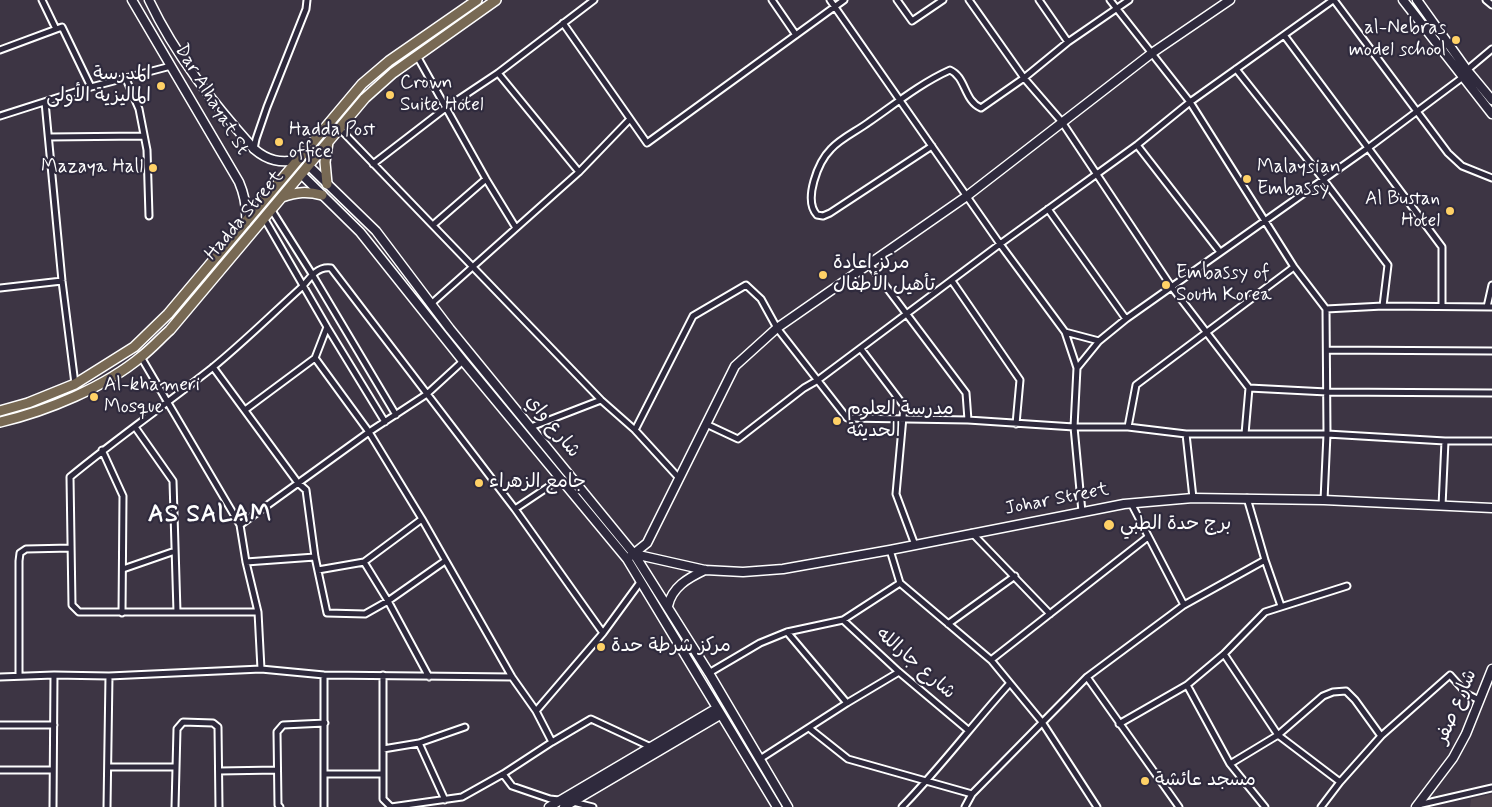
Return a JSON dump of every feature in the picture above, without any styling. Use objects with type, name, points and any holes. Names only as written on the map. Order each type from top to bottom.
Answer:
[{"type":"main road","name":"Hadda Street","points":[[0,411],[28,403],[75,384],[134,347],[168,314],[362,84],[389,61],[477,0]]},
{"type":"main road","name":"Hadda Street","points":[[0,422],[58,404],[110,377],[141,357],[170,330],[365,98],[393,73],[496,0]]},
{"type":"main road","points":[[331,122],[339,128]]},
{"type":"main road","points":[[327,184],[325,162],[329,140]]},
{"type":"main road","points":[[282,198],[300,192],[312,192],[322,195]]},
{"type":"main road","points":[[134,347],[141,357]]},
{"type":"street","points":[[42,0],[56,29]]},
{"type":"street","name":"Dar Alhayat St","points":[[132,0],[239,182],[246,199],[246,222]]},
{"type":"street","name":"Dar Alhayat St","points":[[148,0],[198,82],[254,149],[272,161],[286,162],[298,160]]},
{"type":"street","points":[[254,149],[267,106],[306,9],[307,0]]},
{"type":"street","points":[[373,164],[447,107],[498,73],[594,0]]},
{"type":"street","points":[[772,0],[796,35]]},
{"type":"street","points":[[830,0],[1000,244],[1065,332],[1077,368],[1074,427],[1082,512]]},
{"type":"street","points":[[562,23],[647,143],[844,0]]},
{"type":"street","points":[[897,0],[912,21],[943,0]]},
{"type":"street","points":[[969,0],[1024,78],[1062,122],[1171,286],[1249,388],[1245,434]]},
{"type":"street","points":[[1039,0],[1068,42]]},
{"type":"street","points":[[1110,0],[1190,102],[1294,267],[1326,309],[1327,434],[1324,500]]},
{"type":"street","points":[[932,146],[830,213],[823,216],[817,215],[812,210],[811,198],[816,172],[823,158],[832,148],[900,101],[950,70],[955,72],[972,102],[981,108],[1024,78],[1068,42],[1129,0]]},
{"type":"street","points":[[630,556],[647,543],[678,477],[735,366],[776,328],[967,196],[1152,53],[1230,0]]},
{"type":"street","points":[[706,424],[738,439],[1048,208],[1137,145],[1190,102],[1334,0],[1448,153],[1462,166],[1492,178]]},
{"type":"street","points":[[1403,0],[1465,74],[1492,100]]},
{"type":"street","points":[[1417,0],[1492,114]]},
{"type":"street","points":[[1486,0],[1492,5]]},
{"type":"street","points":[[148,26],[158,19]]},
{"type":"street","points":[[0,50],[62,27],[92,87]]},
{"type":"street","points":[[1284,35],[1442,247],[1442,306]]},
{"type":"street","points":[[1077,368],[1099,341],[1126,319],[1417,112],[1465,74],[1492,49]]},
{"type":"street","points":[[417,56],[486,179],[516,228]]},
{"type":"street","points":[[0,116],[92,87],[171,66]]},
{"type":"street","points":[[1236,69],[1388,265],[1383,306]]},
{"type":"street","points":[[498,73],[579,172]]},
{"type":"street","points":[[126,79],[138,109],[147,150],[149,216]]},
{"type":"street","points":[[45,102],[62,282],[75,384]]},
{"type":"street","points":[[431,304],[579,172],[630,119]]},
{"type":"street","points":[[339,128],[601,400],[636,430],[678,477]]},
{"type":"street","points":[[49,137],[143,136]]},
{"type":"street","points":[[1137,145],[1220,252]]},
{"type":"street","name":"شارع واي","points":[[308,165],[376,231],[450,329],[531,427],[668,606],[788,807]]},
{"type":"street","name":"شارع واي","points":[[301,174],[360,232],[560,479],[630,556],[641,581],[777,807]]},
{"type":"street","points":[[433,225],[486,179]]},
{"type":"street","points":[[1048,208],[1126,319]]},
{"type":"street","points":[[271,209],[396,416]]},
{"type":"street","points":[[264,218],[385,422]]},
{"type":"street","points":[[869,264],[966,394],[968,420]]},
{"type":"street","points":[[258,612],[79,612],[72,605],[70,477],[102,450],[213,367],[303,286],[312,274],[325,267],[331,268],[515,509],[603,633]]},
{"type":"street","points":[[1128,427],[1136,386],[1294,267]]},
{"type":"street","points":[[952,281],[1020,380],[1016,424]]},
{"type":"street","points":[[0,288],[62,282]]},
{"type":"street","points":[[1326,309],[1383,306],[1490,307],[1492,285]]},
{"type":"street","points":[[636,430],[693,316],[746,286],[761,300],[776,328],[847,418],[968,420],[1074,427],[1128,427],[1186,434],[1327,434],[1445,441],[1492,441]]},
{"type":"street","points":[[245,410],[314,358],[327,327]]},
{"type":"street","points":[[443,336],[450,329]]},
{"type":"street","points":[[1065,332],[1099,341]]},
{"type":"street","points":[[860,348],[901,399],[904,406],[896,494],[915,545]]},
{"type":"street","points":[[346,358],[356,350]]},
{"type":"street","points":[[1327,350],[1492,351]]},
{"type":"street","points":[[141,357],[240,524],[246,562],[258,612],[261,669]]},
{"type":"street","points":[[314,358],[369,432],[422,519],[512,677],[536,710],[552,742]]},
{"type":"street","points":[[240,524],[369,432],[427,394],[463,361]]},
{"type":"street","points":[[213,367],[298,483],[306,490],[315,557],[327,613],[365,614],[388,601],[445,560]]},
{"type":"street","points":[[1249,388],[1327,392],[1492,393]]},
{"type":"street","points":[[531,427],[601,400]]},
{"type":"street","points":[[135,427],[173,481],[176,612]]},
{"type":"street","points":[[1186,434],[1194,498]]},
{"type":"street","points":[[1442,506],[1445,441]]},
{"type":"street","points":[[102,450],[124,496],[122,613]]},
{"type":"street","points":[[515,509],[560,479]]},
{"type":"street","name":"Johar Street","points":[[630,556],[705,570],[743,572],[783,569],[1131,503],[1194,498],[1324,500],[1492,508]]},
{"type":"street","points":[[1247,498],[1281,606]]},
{"type":"street","points":[[1131,503],[1184,604]]},
{"type":"street","points":[[318,570],[364,562],[422,519]]},
{"type":"street","points":[[972,533],[1050,614]]},
{"type":"street","points":[[991,660],[1148,537]]},
{"type":"street","points":[[19,675],[18,561],[20,553],[26,549],[72,548]]},
{"type":"street","points":[[890,550],[900,583],[991,660],[1042,722],[1097,807]]},
{"type":"street","points":[[124,569],[175,551]]},
{"type":"street","points":[[246,562],[315,557]]},
{"type":"street","points":[[965,807],[972,794],[1087,677],[1184,604],[1265,560]]},
{"type":"street","points":[[364,562],[388,601],[428,677]]},
{"type":"street","points":[[668,606],[670,596],[680,585],[691,576],[705,570]]},
{"type":"street","points":[[948,624],[1015,576]]},
{"type":"street","points":[[536,710],[603,633],[641,581]]},
{"type":"street","name":"شارع جارالله","points":[[709,673],[760,643],[787,632],[843,620],[900,583]]},
{"type":"street","points":[[1119,724],[1186,685],[1224,654],[1265,612],[1348,586]]},
{"type":"street","name":"شارع جارالله","points":[[843,620],[899,672],[968,730]]},
{"type":"street","points":[[787,632],[847,703]]},
{"type":"street","points":[[1224,654],[1278,734],[1340,782]]},
{"type":"street","points":[[0,677],[19,675],[109,676],[261,669],[324,675],[512,677]]},
{"type":"street","name":"شارع صفر","points":[[1417,806],[1453,758],[1466,734],[1492,669]]},
{"type":"street","points":[[760,759],[899,672]]},
{"type":"street","points":[[53,807],[54,675]]},
{"type":"street","points":[[324,675],[324,807]]},
{"type":"street","points":[[383,675],[383,799],[391,807],[462,797],[503,774],[591,719],[652,748]]},
{"type":"street","points":[[1321,807],[1340,782],[1381,736],[1450,675],[1467,694],[1479,700]]},
{"type":"street","points":[[107,807],[109,676]]},
{"type":"street","points":[[1087,677],[1179,807]]},
{"type":"street","points":[[902,807],[927,781],[968,730],[1010,683]]},
{"type":"street","points":[[1186,685],[1230,764],[1264,807]]},
{"type":"street","points":[[1230,764],[1278,734],[1323,696],[1333,692],[1346,691],[1355,700],[1381,736]]},
{"type":"street","points":[[503,774],[512,786],[563,803],[652,748],[719,712]]},
{"type":"street","points":[[574,802],[719,712]]},
{"type":"street","points":[[175,807],[177,729],[183,722],[213,723],[218,727],[219,807]]},
{"type":"street","points":[[280,807],[278,805],[277,732],[283,725],[325,723]]},
{"type":"street","points":[[0,725],[54,725]]},
{"type":"street","points":[[383,749],[419,743],[465,727]]},
{"type":"street","points":[[809,728],[848,759],[972,794]]},
{"type":"street","points":[[419,743],[445,800]]},
{"type":"street","points":[[108,766],[175,767]]},
{"type":"street","points":[[0,770],[54,770]]},
{"type":"street","points":[[219,771],[277,770]]},
{"type":"street","points":[[325,774],[383,774]]},
{"type":"street","points":[[1417,806],[1492,788]]},
{"type":"street","points":[[770,797],[779,792]]},
{"type":"street","points":[[549,807],[574,802],[592,807]]},
{"type":"shaded area","points":[[1492,794],[1492,807],[1470,807],[1471,799]]},
{"type":"place","name":"al-Nebras model school","points":[[1456,40]]},
{"type":"place","name":"المدرسة الماليزية الأولى","points":[[161,86]]},
{"type":"place","name":"Crown Suite Hotel","points":[[390,95]]},
{"type":"place","name":"Hadda Post office","points":[[279,142]]},
{"type":"place","name":"Mazaya Hall","points":[[153,168]]},
{"type":"place","name":"Malaysian Embassy","points":[[1247,179]]},
{"type":"place","name":"Al Bustan Hotel","points":[[1450,211]]},
{"type":"place","name":"مركز اعادة تأهيل الأطفال","points":[[823,275]]},
{"type":"place","name":"Embassy of South Korea","points":[[1166,285]]},
{"type":"place","name":"Al-khameri Mosque","points":[[94,397]]},
{"type":"place","name":"مدرسة العلوم الحديثة","points":[[837,421]]},
{"type":"place","name":"جامع الزهراء","points":[[479,483]]},
{"type":"place","name":"برج حدة الطبي","points":[[1109,525]]},
{"type":"place","name":"مركز شرطة حدة","points":[[601,647]]},
{"type":"place","name":"مسجد عائشة","points":[[1145,781]]},
{"type":"district","name":"AS SALAM","points":[[210,516]]}]
